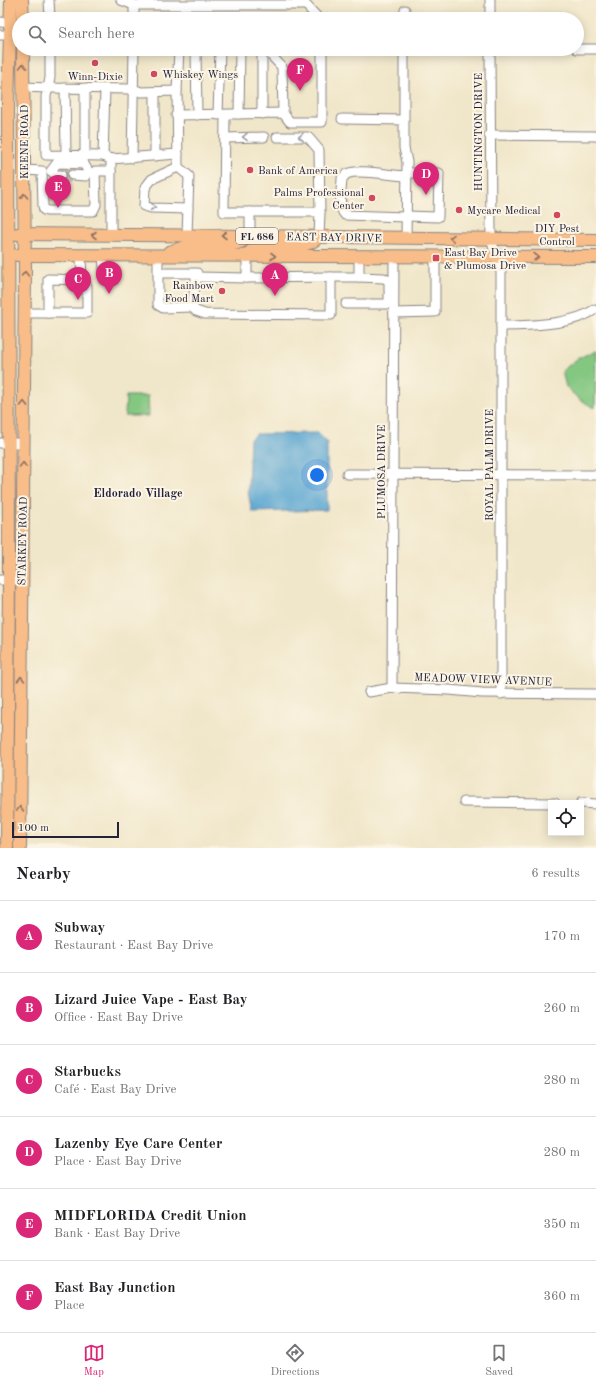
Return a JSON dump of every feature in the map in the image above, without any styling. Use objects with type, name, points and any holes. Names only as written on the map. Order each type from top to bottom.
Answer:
[{"type":"main road","name":"STARKEY ROAD","points":[[7,848],[4,580],[4,103],[5,59],[11,28],[11,0]]},
{"type":"main road","points":[[17,12],[22,0]]},
{"type":"main road","name":"KEENE ROAD","points":[[23,56],[24,235]]},
{"type":"main road","name":"EAST BAY DRIVE","points":[[4,234],[596,240]]},
{"type":"main road","name":"STARKEY ROAD","points":[[20,848],[24,235]]},
{"type":"main road","points":[[158,256],[193,246],[235,245],[250,236]]},
{"type":"main road","points":[[247,256],[249,252],[262,246],[304,245],[313,242],[319,237]]},
{"type":"main road","points":[[583,257],[596,251]]},
{"type":"main road","name":"EAST BAY DRIVE","points":[[4,255],[596,257]]},
{"type":"street","points":[[50,0],[50,12]]},
{"type":"street","points":[[121,0],[134,5],[306,5],[312,12]]},
{"type":"street","points":[[490,0],[490,12]]},
{"type":"street","points":[[134,5],[134,12]]},
{"type":"street","points":[[584,49],[596,49]]},
{"type":"street","points":[[50,56],[50,78],[46,96],[46,155],[132,158],[178,154]]},
{"type":"street","points":[[132,158],[134,56]]},
{"type":"street","points":[[178,167],[176,115],[179,56]]},
{"type":"street","points":[[196,56],[197,115]]},
{"type":"street","points":[[220,56],[221,115],[225,138],[224,212],[320,212]]},
{"type":"street","points":[[239,114],[240,56]]},
{"type":"street","points":[[262,56],[262,114]]},
{"type":"street","points":[[272,56],[282,66],[283,113],[290,122],[322,122],[322,56]]},
{"type":"street","points":[[404,56],[404,148],[407,162],[406,238]]},
{"type":"street","name":"HUNTINGTON DRIVE","points":[[490,56],[489,135],[491,239]]},
{"type":"street","points":[[23,87],[133,89],[141,92],[177,91]]},
{"type":"street","points":[[65,88],[66,155]]},
{"type":"street","points":[[84,156],[85,88]]},
{"type":"street","points":[[105,89],[107,158],[111,171],[111,235]]},
{"type":"street","points":[[155,92],[155,156]]},
{"type":"street","points":[[176,115],[283,113]]},
{"type":"street","points":[[342,119],[404,120]]},
{"type":"street","points":[[489,135],[596,136]]},
{"type":"street","points":[[225,138],[264,137]]},
{"type":"street","points":[[277,137],[308,137],[319,150],[319,237]]},
{"type":"street","points":[[57,163],[84,164],[90,173],[96,205],[93,211],[44,210],[43,206],[56,173],[57,163]]},
{"type":"street","points":[[178,167],[152,179],[145,188],[144,206],[151,208],[188,209]]},
{"type":"street","points":[[178,167],[189,176]]},
{"type":"street","points":[[24,170],[56,173]]},
{"type":"street","points":[[72,175],[111,171]]},
{"type":"street","points":[[352,172],[407,174],[439,173],[438,216],[406,217],[345,215],[342,212],[342,178],[346,174],[352,172]]},
{"type":"street","points":[[161,175],[189,176]]},
{"type":"street","points":[[187,235],[189,176]]},
{"type":"street","points":[[250,212],[250,236]]},
{"type":"street","name":"ROYAL PALM DRIVE","points":[[491,239],[501,272],[501,694]]},
{"type":"street","points":[[24,313],[87,313],[87,286],[82,280],[81,256]]},
{"type":"street","points":[[104,256],[105,280]]},
{"type":"street","points":[[158,256],[159,306],[163,308],[192,307]]},
{"type":"street","points":[[202,256],[196,275],[192,307],[196,312],[205,314],[331,315],[331,277]]},
{"type":"street","points":[[247,256],[247,278]]},
{"type":"street","points":[[359,256],[359,277]]},
{"type":"street","name":"PLUMOSA DRIVE","points":[[392,688],[394,313],[391,294],[394,256]]},
{"type":"street","points":[[394,313],[435,312],[435,256]]},
{"type":"street","points":[[158,273],[247,278],[359,277],[384,278],[389,281],[391,294],[389,304],[346,304]]},
{"type":"street","points":[[48,313],[48,279],[82,280]]},
{"type":"street","points":[[501,326],[547,324],[585,316],[594,310]]},
{"type":"street","points":[[4,443],[23,443]]},
{"type":"street","points":[[347,474],[502,474],[596,476]]},
{"type":"street","points":[[4,580],[22,580]]},
{"type":"street","name":"MEADOW VIEW AVENUE","points":[[369,692],[392,688],[501,694],[596,694]]},
{"type":"street","points":[[464,802],[548,803]]},
{"type":"street","points":[[584,803],[596,804]]},
{"type":"green space","points":[[596,351],[595,408],[580,400],[566,387],[562,371],[577,359]]},
{"type":"green space","points":[[126,396],[148,396],[149,416],[125,416]]},
{"type":"water","points":[[318,433],[327,442],[327,510],[252,512],[248,492],[250,439],[256,434]]},
{"type":"tunnel","points":[[61,171],[73,171]]},
{"type":"tunnel","points":[[62,178],[73,178]]},
{"type":"place","name":"Winn-Dixie","points":[[95,63]]},
{"type":"place","name":"Whiskey Wings","points":[[154,74]]},
{"type":"place","name":"East Bay Junction","points":[[300,91]]},
{"type":"place","name":"Bank of America","points":[[250,170]]},
{"type":"place","name":"Lazenby Eye Care Center","points":[[426,195]]},
{"type":"place","name":"Palms Professional Center","points":[[372,198]]},
{"type":"place","name":"MIDFLORIDA Credit Union","points":[[58,208]]},
{"type":"place","name":"Mycare Medical","points":[[459,210]]},
{"type":"place","name":"DIY Pest Control","points":[[557,215]]},
{"type":"place","name":"East Bay Drive & Plumosa Drive","points":[[436,258]]},
{"type":"place","name":"Rainbow Food Mart","points":[[222,291]]},
{"type":"place","name":"Lizard Juice Vape - East Bay","points":[[109,294]]},
{"type":"place","name":"Subway","points":[[275,296]]},
{"type":"place","name":"Starbucks","points":[[78,300]]},
{"type":"district","name":"Eldorado Village","points":[[138,493]]}]
